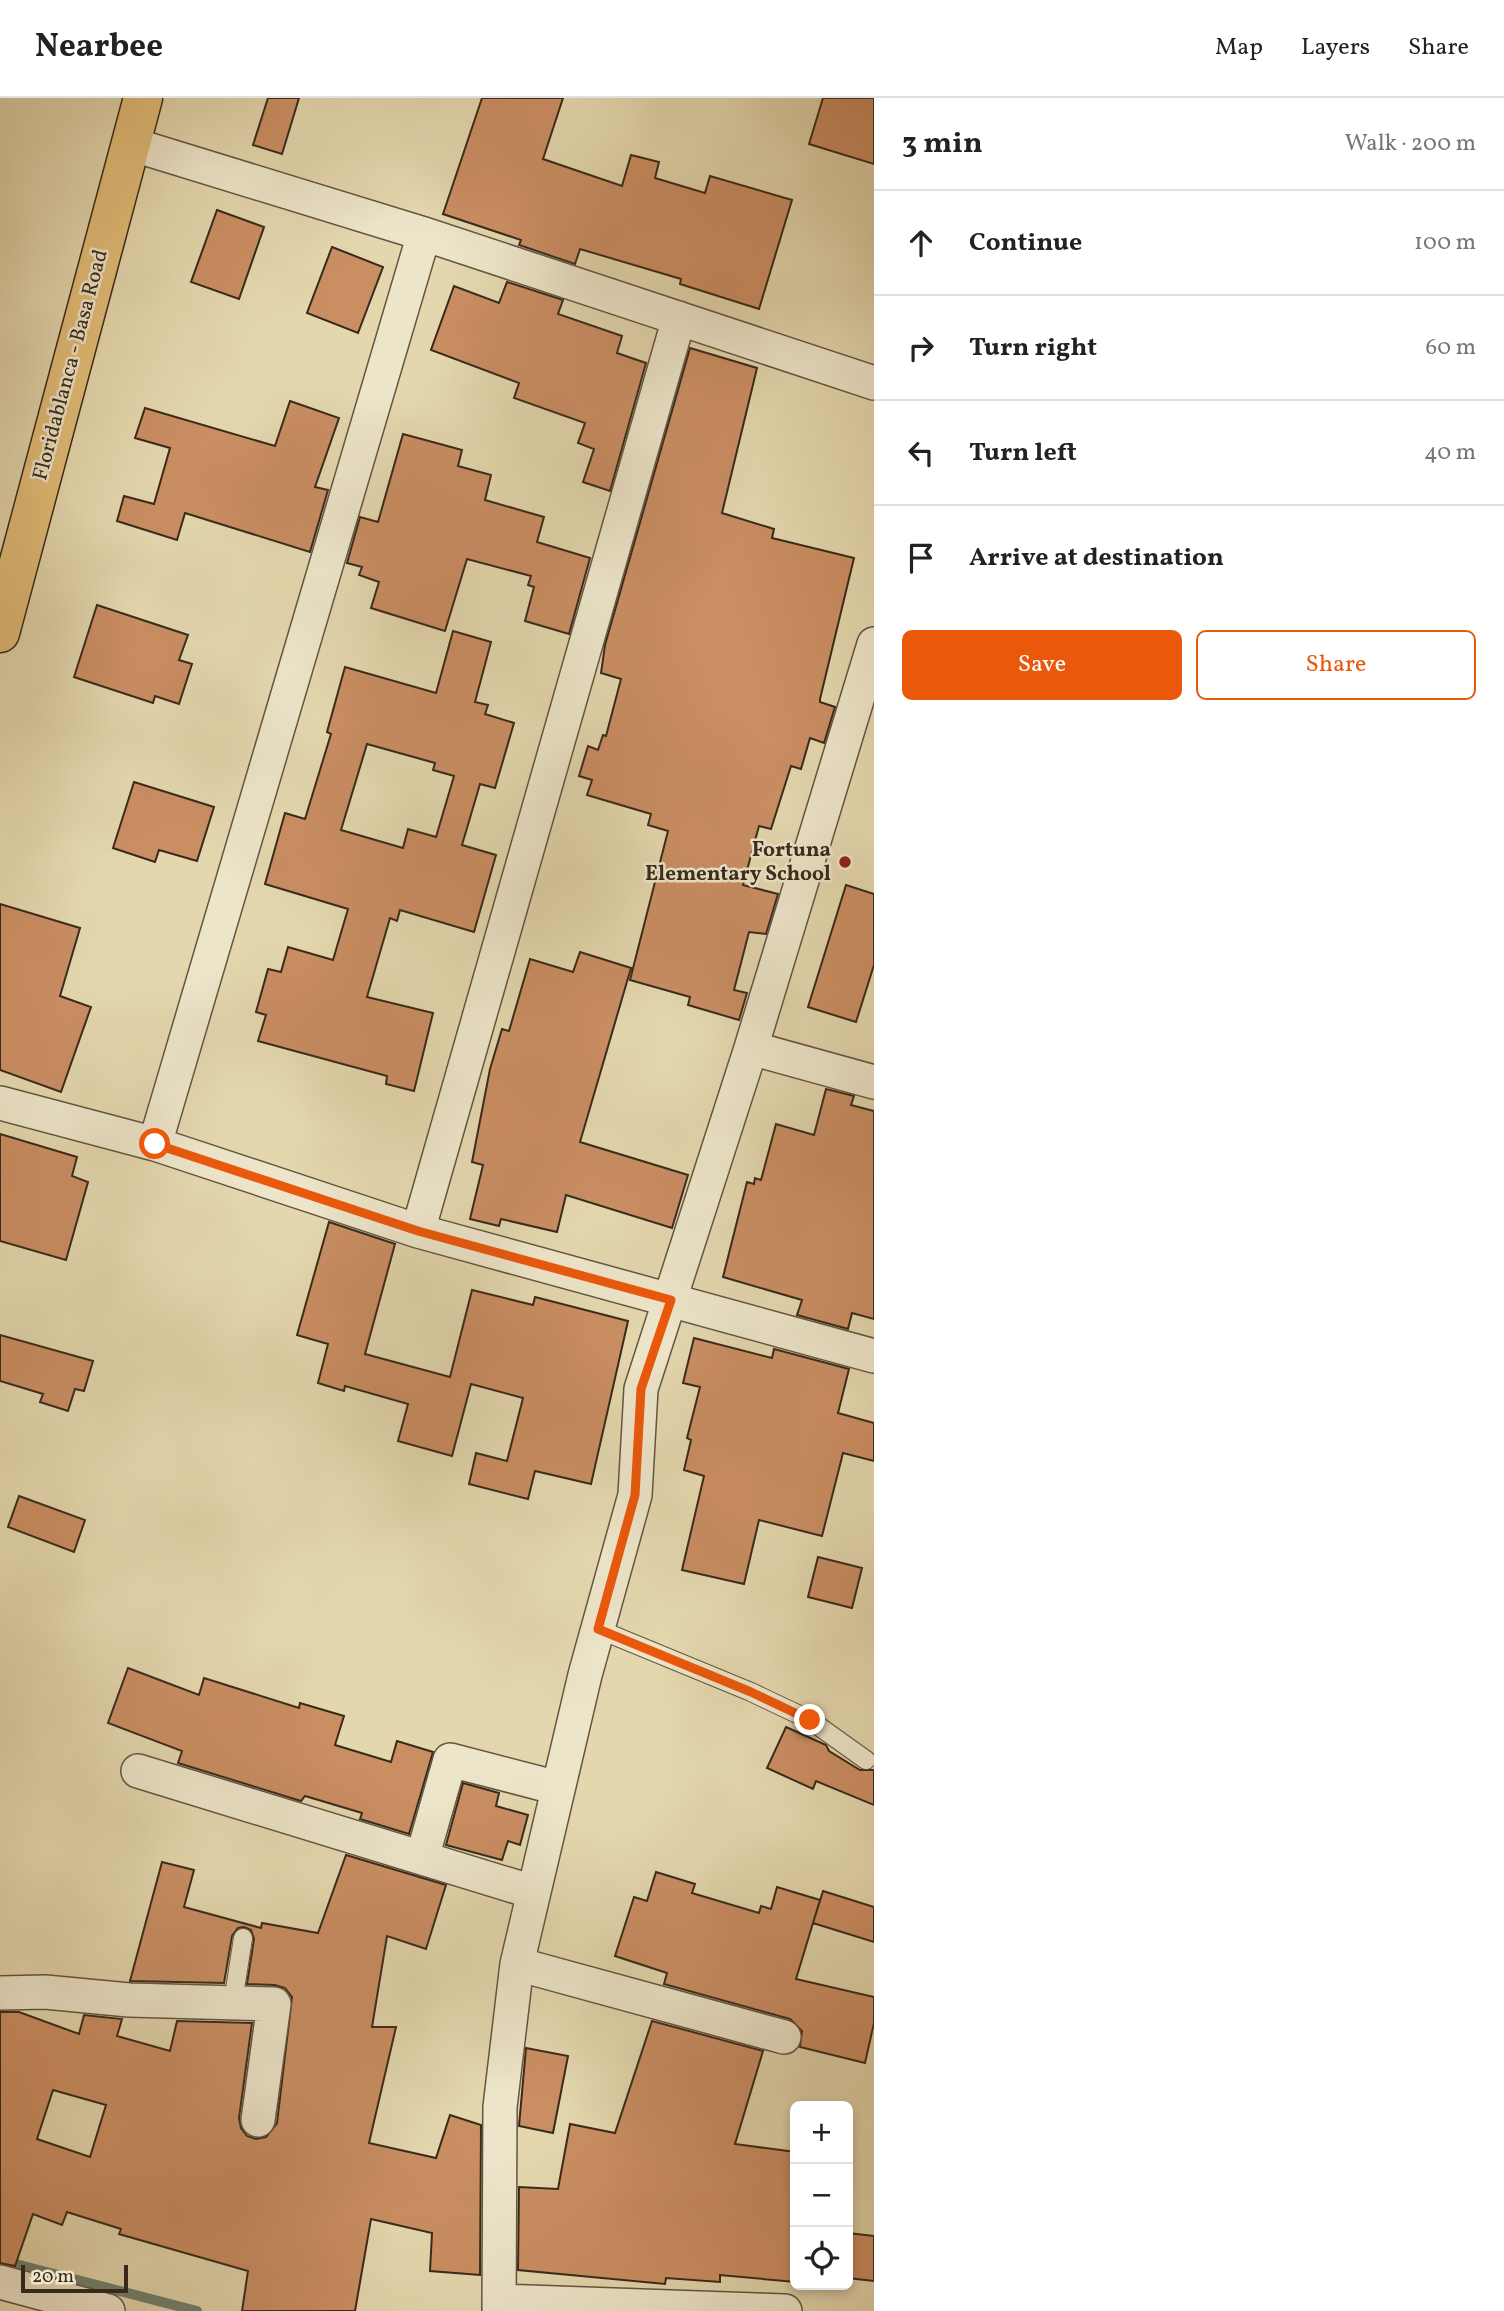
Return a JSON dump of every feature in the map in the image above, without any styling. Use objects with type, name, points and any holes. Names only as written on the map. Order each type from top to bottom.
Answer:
[{"type":"main road","name":"Floridablanca - Basa Road","points":[[0,633],[143,98]]},
{"type":"street","points":[[131,144],[424,234],[874,383]]},
{"type":"street","points":[[155,1144],[424,234]]},
{"type":"street","points":[[418,1231],[679,318]]},
{"type":"street","points":[[785,2311],[499,2306],[500,2106],[517,1964],[598,1629],[635,1495],[641,1389],[751,1048],[872,656]]},
{"type":"street","points":[[751,1048],[874,1082]]},
{"type":"street","points":[[0,1103],[155,1144],[418,1231],[874,1356]]},
{"type":"street","points":[[422,1858],[450,1759],[558,1788]]},
{"type":"street","points":[[138,1771],[533,1892]]},
{"type":"street","points":[[517,1964],[784,2037]]},
{"type":"street","points":[[0,1993],[45,1992],[129,2000],[274,2004],[258,2120]]},
{"type":"street","points":[[0,2282],[108,2311]]},
{"type":"lane","points":[[598,1629],[810,1720],[866,1760]]},
{"type":"lane","points":[[233,2001],[243,1938]]},
{"type":"building","points":[[268,98],[299,98],[282,154],[253,145]]},
{"type":"building","points":[[482,98],[563,98],[543,159],[622,186],[631,155],[659,162],[655,178],[705,193],[710,176],[792,200],[759,309],[680,284],[681,279],[580,249],[575,264],[519,245],[521,240],[443,214]]},
{"type":"building","points":[[823,98],[874,98],[874,164],[809,144]]},
{"type":"building","points":[[217,210],[264,227],[239,299],[191,282]]},
{"type":"building","points":[[332,247],[383,267],[358,333],[307,313]]},
{"type":"building","points":[[507,282],[563,300],[558,314],[622,336],[617,353],[646,363],[610,491],[583,482],[594,449],[578,443],[585,423],[514,398],[519,383],[431,350],[454,286],[499,303]]},
{"type":"building","points":[[690,348],[757,368],[722,513],[774,529],[772,538],[854,558],[820,699],[820,702],[835,707],[824,743],[810,738],[801,769],[791,766],[771,829],[759,826],[743,885],[778,894],[766,934],[749,932],[734,990],[747,993],[739,1020],[688,1005],[690,997],[630,980],[668,831],[648,825],[651,814],[587,795],[592,780],[579,776],[588,746],[598,750],[603,735],[606,736],[621,679],[601,673],[605,645]]},
{"type":"building","points":[[290,401],[339,418],[315,487],[328,490],[310,552],[185,513],[177,540],[117,521],[124,496],[154,504],[170,448],[135,438],[145,408],[275,446]]},
{"type":"building","points":[[403,434],[462,450],[458,466],[491,475],[485,500],[544,517],[537,542],[590,558],[569,634],[525,621],[534,587],[528,585],[531,576],[467,559],[445,631],[371,608],[379,582],[359,575],[362,567],[347,563],[360,517],[378,522]]},
{"type":"building","points":[[97,605],[188,635],[179,660],[192,664],[179,704],[155,696],[153,703],[74,677]]},
{"type":"building","points":[[453,631],[491,642],[475,702],[488,705],[485,714],[514,723],[495,788],[480,784],[462,845],[496,855],[474,932],[400,910],[397,921],[390,918],[367,997],[433,1013],[414,1091],[386,1084],[387,1076],[258,1041],[266,1015],[256,1012],[268,969],[281,972],[288,947],[333,960],[348,909],[265,884],[285,813],[305,819],[331,734],[327,732],[345,667],[436,693]],"holes":[[[367,744],[435,763],[433,770],[454,776],[436,837],[408,829],[403,848],[341,830]]]},
{"type":"building","points":[[134,782],[214,807],[197,861],[159,850],[155,862],[113,848]]},
{"type":"building","points":[[846,885],[874,894],[874,965],[856,1022],[808,1007]]},
{"type":"building","points":[[0,904],[80,928],[60,996],[91,1007],[61,1092],[0,1070]]},
{"type":"building","points":[[580,952],[631,968],[580,1142],[688,1175],[672,1228],[566,1195],[557,1232],[501,1219],[499,1226],[470,1219],[483,1165],[472,1162],[490,1069],[502,1029],[509,1031],[530,959],[573,972]]},
{"type":"building","points":[[826,1089],[854,1096],[851,1105],[874,1111],[874,1319],[852,1313],[848,1329],[797,1315],[802,1300],[723,1277],[747,1182],[754,1184],[755,1178],[761,1180],[776,1124],[814,1135]]},
{"type":"building","points":[[0,1134],[77,1157],[72,1176],[88,1182],[66,1260],[0,1241]]},
{"type":"building","points":[[329,1222],[395,1244],[365,1354],[450,1377],[472,1290],[533,1305],[535,1297],[628,1321],[591,1484],[535,1471],[528,1499],[469,1484],[476,1453],[507,1461],[523,1398],[471,1384],[452,1456],[398,1441],[408,1404],[345,1386],[344,1391],[318,1383],[328,1344],[297,1335]]},
{"type":"building","points":[[0,1335],[93,1361],[84,1391],[75,1389],[68,1411],[40,1402],[43,1394],[0,1381]]},
{"type":"building","points":[[694,1338],[772,1358],[774,1349],[849,1369],[838,1413],[874,1423],[874,1461],[843,1453],[822,1536],[759,1520],[744,1584],[682,1570],[704,1476],[684,1470],[691,1440],[687,1438],[700,1387],[683,1383]]},
{"type":"building","points":[[19,1496],[85,1520],[74,1552],[8,1527]]},
{"type":"building","points":[[818,1557],[862,1568],[852,1608],[808,1597]]},
{"type":"building","points":[[128,1668],[199,1695],[204,1678],[299,1708],[300,1703],[344,1716],[335,1745],[391,1762],[397,1741],[433,1752],[409,1834],[360,1819],[362,1813],[305,1796],[301,1801],[178,1763],[182,1751],[108,1723]]},
{"type":"building","points":[[786,1727],[826,1745],[829,1751],[860,1770],[874,1770],[874,1805],[816,1781],[813,1789],[767,1768]]},
{"type":"building","points":[[463,1783],[499,1793],[496,1806],[528,1815],[520,1845],[508,1841],[502,1860],[446,1845]]},
{"type":"building","points":[[346,1855],[446,1885],[426,1949],[387,1936],[372,2027],[396,2027],[369,2143],[436,2158],[450,2115],[481,2125],[480,2275],[430,2271],[432,2233],[371,2219],[355,2311],[242,2311],[248,2271],[119,2234],[121,2229],[67,2212],[62,2225],[33,2214],[15,2266],[0,2263],[0,2012],[19,2012],[79,2034],[84,2015],[122,2019],[117,2036],[170,2051],[177,2021],[252,2023],[239,2118],[241,2128],[247,2136],[256,2139],[266,2137],[277,2123],[292,1997],[285,1988],[275,1985],[247,1984],[254,1939],[251,1930],[244,1927],[238,1928],[232,1936],[224,1983],[130,1981],[162,1862],[194,1870],[184,1907],[261,1928],[262,1923],[318,1933]],"holes":[[[53,2090],[106,2105],[90,2157],[37,2139]]]},
{"type":"building","points":[[656,1872],[695,1884],[692,1893],[759,1913],[761,1906],[771,1909],[777,1887],[820,1900],[796,1979],[874,1997],[874,2023],[865,2063],[800,2047],[802,2031],[790,2019],[664,1984],[667,1973],[615,1956],[634,1897],[647,1901]]},
{"type":"building","points":[[823,1891],[874,1907],[874,1942],[813,1923]]},
{"type":"building","points":[[652,2021],[763,2051],[735,2144],[790,2151],[790,2282],[720,2275],[720,2282],[666,2278],[665,2284],[518,2270],[519,2187],[558,2189],[570,2124],[615,2133]]},
{"type":"building","points":[[526,2048],[568,2056],[553,2133],[519,2126]]},
{"type":"building","points":[[853,2234],[874,2236],[874,2281],[853,2279]]},
{"type":"waterway","points":[[0,2260],[197,2311]]},
{"type":"place","name":"Fortuna Elementary School","points":[[845,862]]},
{"type":"route","points":[[155,1144],[418,1231],[671,1300],[641,1389],[635,1495],[598,1629],[751,1692],[810,1720]]}]
